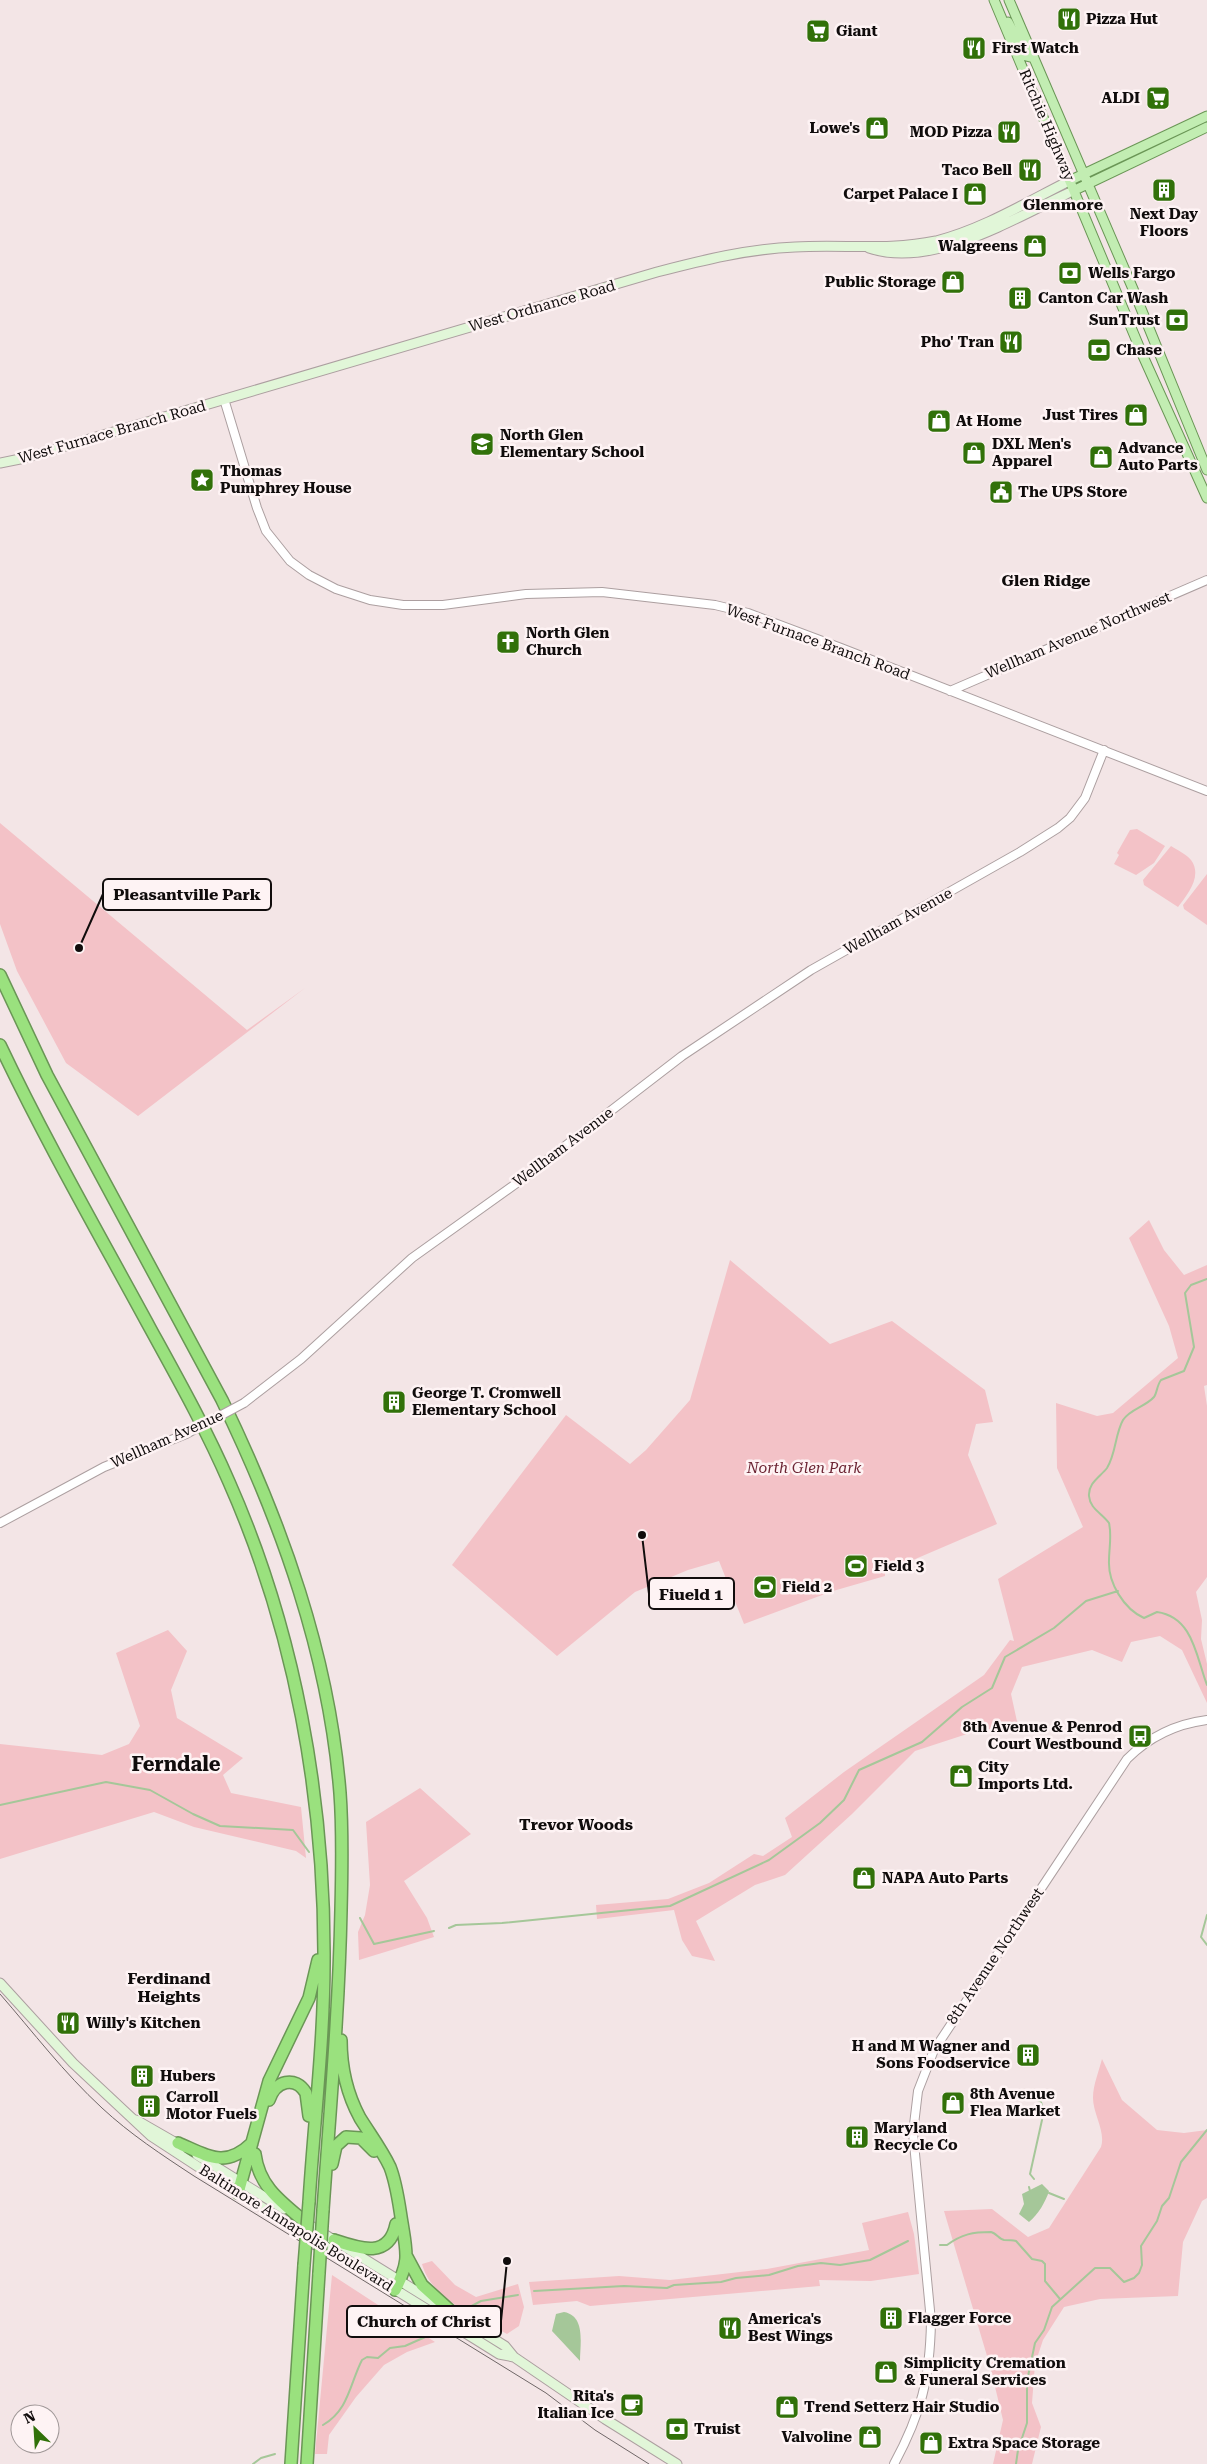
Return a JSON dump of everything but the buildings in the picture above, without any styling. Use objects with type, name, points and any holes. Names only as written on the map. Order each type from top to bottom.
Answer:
[{"type":"highway","points":[[0,975],[60,1102],[222,1400],[256,1473],[284,1543],[316,1650],[337,1764],[342,1831],[340,1966],[344,2073],[358,2113],[392,2173],[407,2257],[422,2285],[453,2314]]},
{"type":"highway","points":[[0,1045],[38,1122],[195,1411],[230,1483],[279,1622],[296,1693],[315,1806],[323,1901],[323,1998],[291,2464]]},
{"type":"highway","points":[[304,2221],[265,2185],[258,2171],[254,2148],[272,2073],[303,2012],[314,1984],[323,1901]]},
{"type":"highway","points":[[306,2464],[340,1966]]},
{"type":"highway","points":[[242,2189],[273,2089],[285,2082],[298,2084],[305,2091],[308,2101],[310,2180]]},
{"type":"highway","points":[[323,2210],[331,2178],[335,2149],[343,2139],[357,2136],[369,2143],[383,2166],[390,2187],[401,2257],[395,2284]]},
{"type":"highway","points":[[178,2144],[207,2156],[223,2159],[254,2148]]},
{"type":"highway","points":[[334,2240],[362,2249],[375,2249],[389,2239],[396,2224]]},
{"type":"highway","points":[[395,2284],[405,2270],[407,2257]]},
{"type":"main road","name":"Ritchie Highway","points":[[994,0],[1071,180],[1143,356],[1207,498]]},
{"type":"main road","name":"Ritchie Highway","points":[[1009,0],[1207,470]]},
{"type":"main road","points":[[1000,15],[1012,26],[1024,53],[1029,58],[1034,58]]},
{"type":"main road","points":[[1071,180],[1207,116]]},
{"type":"main road","points":[[1075,190],[1207,128]]},
{"type":"main road","name":"West Ordnance Road","points":[[224,399],[648,275],[716,257],[797,246],[866,248],[917,244],[959,234],[1071,180]]},
{"type":"main road","name":"West Ordnance Road","points":[[866,248],[882,253],[910,253],[955,244],[1075,190]]},
{"type":"main road","name":"West Furnace Branch Road","points":[[0,463],[25,458],[224,399]]},
{"type":"main road","name":"Baltimore Annapolis Boulevard","points":[[0,1983],[97,2088],[162,2144],[304,2221],[499,2354],[514,2357]]},
{"type":"main road","name":"Baltimore Annapolis Boulevard","points":[[136,2120],[178,2144],[242,2189],[395,2284],[453,2314],[504,2346],[514,2357],[605,2419],[677,2464]]},
{"type":"street","name":"West Furnace Branch Road","points":[[224,399],[256,508],[266,531],[290,561],[309,575],[336,589],[370,600],[403,605],[442,605],[526,594],[602,592],[715,605],[748,613],[1207,791]]},
{"type":"street","name":"Wellham Avenue Northwest","points":[[950,690],[1207,580]]},
{"type":"street","name":"Wellham Avenue","points":[[0,1523],[104,1468],[186,1434],[244,1402],[301,1359],[412,1258],[521,1180],[682,1056],[810,970],[1028,848],[1058,828],[1070,818],[1084,798],[1104,750]]},
{"type":"street","name":"8th Avenue Northwest","points":[[894,2464],[918,2415],[925,2389],[930,2347],[931,2321],[913,2133],[918,2092],[934,2050],[1127,1759],[1136,1750],[1171,1728],[1207,1720]]},
{"type":"green space","points":[[0,823],[247,1030],[305,988],[138,1116],[66,1063],[17,971],[0,924]]},
{"type":"green space","points":[[1137,829],[1165,846],[1154,863],[1136,875],[1114,864],[1119,855],[1117,853],[1130,830]]},
{"type":"green space","points":[[1171,846],[1191,860],[1195,872],[1195,879],[1186,897],[1178,907],[1144,885],[1143,880]]},
{"type":"green space","points":[[1207,874],[1207,925],[1184,909],[1183,905]]},
{"type":"green space","points":[[1149,1220],[1164,1250],[1184,1275],[1207,1265],[1207,1385],[1204,1386],[1207,1406],[1207,1577],[1196,1592],[1202,1620],[1201,1639],[1207,1664],[1207,1703],[1182,1650],[1160,1636],[1131,1642],[1122,1662],[1092,1650],[1022,1667],[1011,1694],[1018,1726],[967,1734],[915,1751],[852,1814],[785,1875],[755,1885],[696,1921],[715,1961],[692,1956],[682,1940],[674,1910],[597,1919],[596,1905],[668,1899],[709,1883],[754,1854],[763,1856],[792,1837],[785,1818],[844,1772],[984,1675],[1010,1640],[1014,1641],[998,1579],[1083,1527],[1057,1468],[1056,1403],[1097,1416],[1113,1413],[1178,1358],[1169,1326],[1129,1238]]},
{"type":"green space","name":"North Glen Park","points":[[730,1260],[830,1344],[892,1321],[985,1390],[993,1422],[976,1424],[968,1455],[997,1524],[885,1572],[885,1576],[833,1591],[744,1624],[719,1561],[688,1570],[635,1592],[557,1656],[452,1565],[566,1415],[630,1464],[646,1450],[690,1400]]},
{"type":"green space","points":[[168,1630],[187,1651],[171,1690],[177,1718],[243,1758],[223,1775],[231,1793],[301,1807],[306,1858],[296,1851],[194,1827],[154,1812],[0,1859],[0,1744],[102,1755],[129,1744],[140,1726],[116,1653]]},
{"type":"green space","points":[[420,1788],[471,1834],[404,1881],[427,1918],[434,1937],[359,1960],[358,1932],[365,1915],[370,1885],[366,1822]]},
{"type":"green space","points":[[1102,2059],[1122,2100],[1157,2130],[1184,2133],[1207,2130],[1207,2198],[1202,2201],[1183,2242],[1178,2296],[1100,2299],[1064,2307],[1043,2340],[1035,2364],[1032,2403],[1041,2427],[1032,2464],[993,2464],[1003,2420],[990,2366],[944,2211],[992,2209],[1028,2237],[1049,2228],[1101,2147],[1102,2135],[1095,2110],[1093,2093]]},
{"type":"green space","points":[[908,2212],[914,2234],[919,2274],[871,2281],[819,2280],[820,2286],[590,2306],[577,2301],[533,2305],[529,2282],[619,2276],[670,2280],[767,2269],[869,2250],[862,2223]]},
{"type":"green space","points":[[432,2261],[455,2285],[476,2297],[518,2284],[524,2307],[519,2326],[507,2334],[457,2306],[435,2287],[427,2276],[422,2264]]},
{"type":"green space","points":[[332,2275],[435,2342],[407,2352],[384,2365],[356,2397],[329,2435],[327,2454],[315,2454]]},
{"type":"shaded area","points":[[1042,2184],[1049,2191],[1036,2216],[1029,2222],[1019,2214],[1024,2204],[1022,2194]]},
{"type":"shaded area","points":[[564,2312],[576,2319],[579,2325],[581,2339],[580,2361],[552,2331],[556,2314]]},
{"type":"waterway","points":[[1207,1279],[1191,1285],[1185,1293],[1194,1347],[1184,1371],[1161,1380],[1154,1397],[1126,1416],[1118,1431],[1110,1462],[1092,1484],[1089,1491],[1090,1500],[1094,1508],[1109,1523],[1109,1569],[1114,1586],[1124,1602],[1144,1618],[1157,1612],[1169,1615],[1178,1621],[1186,1630],[1196,1650],[1207,1685]]},
{"type":"waterway","points":[[449,1928],[456,1925],[502,1923],[670,1906],[769,1860],[820,1823],[844,1800],[859,1770],[922,1742],[962,1707],[992,1688],[1005,1657],[1054,1628],[1086,1601],[1118,1591]]},
{"type":"waterway","points":[[0,1805],[106,1782],[150,1790],[193,1814],[220,1826],[293,1830],[309,1852]]},
{"type":"waterway","points":[[1207,1915],[1201,1937],[1207,1945]]},
{"type":"waterway","points":[[360,1918],[374,1944],[434,1931]]},
{"type":"waterway","points":[[1031,2096],[1041,2102],[1043,2110]]},
{"type":"waterway","points":[[1034,2179],[1030,2174],[1042,2120]]},
{"type":"waterway","points":[[1016,2464],[1018,2450],[1027,2423],[1027,2381],[1035,2343],[1044,2330],[1052,2307],[1095,2268],[1110,2268],[1124,2282],[1134,2278],[1139,2273],[1142,2265],[1141,2246],[1157,2221],[1162,2206],[1169,2198],[1181,2162],[1207,2130]]},
{"type":"waterway","points":[[1029,2187],[1030,2191]]},
{"type":"waterway","points":[[1049,2193],[1064,2199]]},
{"type":"waterway","points":[[940,2245],[947,2245],[968,2234],[985,2232],[991,2232],[1004,2240],[1016,2241],[1032,2259],[1042,2261],[1045,2264],[1045,2281],[1060,2299]]},
{"type":"waterway","points":[[534,2291],[624,2286],[667,2288],[674,2285],[721,2282],[736,2278],[769,2275],[798,2266],[821,2263],[840,2265],[870,2260],[908,2241]]},
{"type":"waterway","points":[[466,2309],[481,2301],[518,2295]]},
{"type":"waterway","points":[[323,2425],[332,2419],[344,2404],[362,2360],[367,2357],[378,2358],[390,2348],[405,2346],[432,2334]]},
{"type":"waterway","points":[[253,2464],[261,2458],[275,2454]]},
{"type":"tram line","points":[[0,1994],[88,2095],[146,2144],[194,2176],[546,2393],[595,2430],[649,2464]]},
{"type":"place","name":"Pizza Hut","points":[[1069,19]]},
{"type":"place","name":"Giant","points":[[818,31]]},
{"type":"place","name":"First Watch","points":[[974,48]]},
{"type":"place","name":"ALDI","points":[[1158,98]]},
{"type":"place","name":"Lowe's","points":[[877,128]]},
{"type":"place","name":"MOD Pizza","points":[[1009,132]]},
{"type":"place","name":"Taco Bell","points":[[1030,170]]},
{"type":"place","name":"Next Day Floors","points":[[1164,190]]},
{"type":"place","name":"Carpet Palace I","points":[[975,194]]},
{"type":"place","name":"Walgreens","points":[[1035,246]]},
{"type":"place","name":"Wells Fargo","points":[[1070,273]]},
{"type":"place","name":"Public Storage","points":[[953,282]]},
{"type":"place","name":"Canton Car Wash","points":[[1020,298]]},
{"type":"place","name":"SunTrust","points":[[1177,320]]},
{"type":"place","name":"Pho' Tran","points":[[1011,342]]},
{"type":"place","name":"Chase","points":[[1099,350]]},
{"type":"place","name":"Just Tires","points":[[1136,415]]},
{"type":"place","name":"At Home","points":[[939,421]]},
{"type":"place","name":"North Glen Elementary School","points":[[482,444]]},
{"type":"place","name":"DXL Men's Apparel","points":[[974,453]]},
{"type":"place","name":"Advance Auto Parts","points":[[1101,457]]},
{"type":"place","name":"Thomas Pumphrey House","points":[[202,480]]},
{"type":"place","name":"The UPS Store","points":[[1001,492]]},
{"type":"place","name":"North Glen Church","points":[[508,642]]},
{"type":"place","name":"Pleasantville Park","points":[[79,948]]},
{"type":"place","name":"George T. Cromwell Elementary School","points":[[394,1402]]},
{"type":"place","name":"Fiueld 1","points":[[642,1535]]},
{"type":"place","name":"Field 3","points":[[856,1566]]},
{"type":"place","name":"Field 2","points":[[765,1587]]},
{"type":"place","name":"8th Avenue & Penrod Court Westbound","points":[[1140,1736]]},
{"type":"place","name":"City Imports Ltd.","points":[[961,1776]]},
{"type":"place","name":"NAPA Auto Parts","points":[[864,1878]]},
{"type":"place","name":"Willy's Kitchen","points":[[68,2023]]},
{"type":"place","name":"H and M Wagner and Sons Foodservice","points":[[1028,2055]]},
{"type":"place","name":"Hubers","points":[[142,2076]]},
{"type":"place","name":"8th Avenue Flea Market","points":[[953,2103]]},
{"type":"place","name":"Carroll Motor Fuels","points":[[149,2106]]},
{"type":"place","name":"Maryland Recycle Co","points":[[857,2137]]},
{"type":"place","name":"Church of Christ","points":[[507,2261]]},
{"type":"place","name":"Flagger Force","points":[[891,2318]]},
{"type":"place","name":"America's Best Wings","points":[[730,2328]]},
{"type":"place","name":"Simplicity Cremation & Funeral Services","points":[[886,2372]]},
{"type":"place","name":"Rita's Italian Ice","points":[[632,2405]]},
{"type":"place","name":"Trend Setterz Hair Studio","points":[[787,2407]]},
{"type":"place","name":"Truist","points":[[677,2429]]},
{"type":"place","name":"Valvoline","points":[[870,2437]]},
{"type":"place","name":"Extra Space Storage","points":[[931,2443]]},
{"type":"district","name":"Glenmore","points":[[1063,204]]},
{"type":"district","name":"Glen Ridge","points":[[1046,580]]},
{"type":"district","name":"Ferndale","points":[[176,1764]]},
{"type":"district","name":"Trevor Woods","points":[[576,1824]]},
{"type":"district","name":"Ferdinand Heights","points":[[169,1987]]}]
